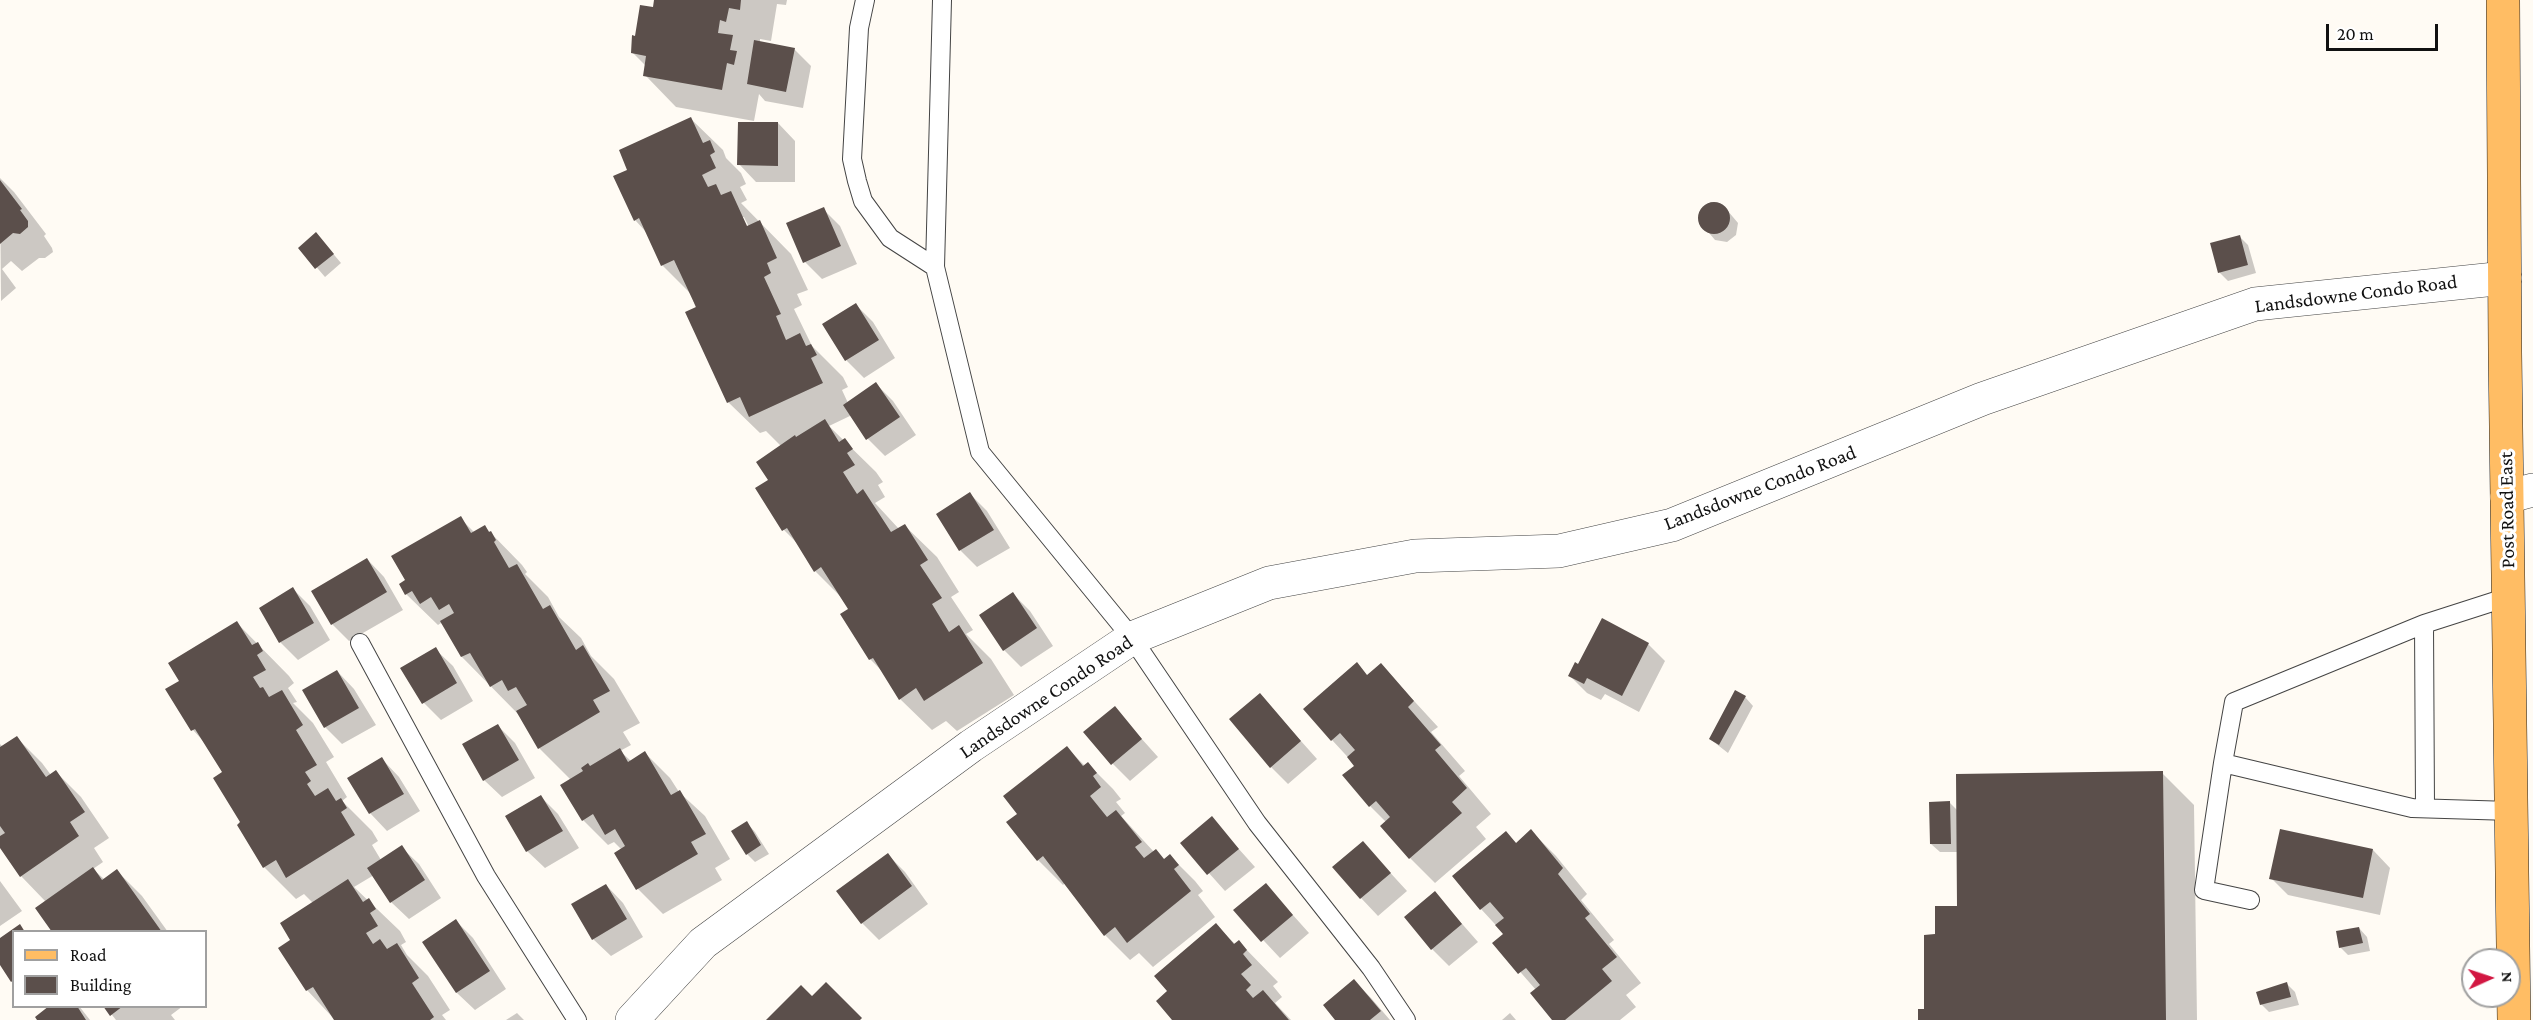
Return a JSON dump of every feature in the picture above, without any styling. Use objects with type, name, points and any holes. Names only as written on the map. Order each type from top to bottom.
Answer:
[{"type":"main road","name":"Post Road East","points":[[2503,0],[2505,278],[2520,494],[2508,597],[2514,1020]]},
{"type":"street","name":"Landsdowne Condo Road","points":[[632,1020],[704,943],[970,746],[1132,638],[1269,583],[1415,555],[1559,551],[1672,525],[1982,399],[2255,304],[2505,278]]},
{"type":"lane","points":[[865,0],[859,28],[852,159],[856,181],[863,201],[890,238],[935,267]]},
{"type":"lane","points":[[942,0],[935,267],[980,452],[1132,638],[1257,823],[1371,968],[1406,1020]]},
{"type":"lane","points":[[2250,900],[2204,890],[2234,702],[2424,624],[2508,597]]},
{"type":"lane","points":[[2424,624],[2425,808]]},
{"type":"lane","points":[[360,643],[486,876],[578,1020]]},
{"type":"lane","points":[[2223,763],[2412,808],[2511,811]]},
{"type":"building","points":[[654,0],[741,0],[740,10],[729,8],[726,22],[720,20],[718,33],[733,35],[730,50],[737,51],[734,65],[727,63],[722,90],[643,76],[646,56],[631,53],[632,35],[635,36],[640,5],[653,7]]},
{"type":"building","points":[[754,40],[795,48],[786,92],[747,84]]},
{"type":"building","points":[[691,117],[703,143],[710,140],[715,152],[710,155],[716,168],[702,175],[708,187],[716,184],[721,195],[731,191],[747,226],[760,220],[777,258],[767,263],[771,273],[764,277],[781,314],[776,316],[786,340],[800,333],[806,346],[811,344],[817,355],[811,358],[823,383],[749,417],[740,397],[727,403],[685,312],[696,307],[674,260],[661,266],[639,218],[634,221],[613,176],[627,170],[619,150]]},
{"type":"building","points":[[738,122],[778,122],[778,166],[737,165]]},
{"type":"building","points":[[0,180],[22,209],[20,210],[28,221],[28,227],[20,234],[13,233],[0,244]]},
{"type":"building","points":[[1714,202],[1725,207],[1730,218],[1725,229],[1714,234],[1703,229],[1698,218],[1703,207]]},
{"type":"building","points":[[824,207],[841,246],[803,263],[786,223]]},
{"type":"building","points":[[316,232],[334,254],[315,269],[298,248]]},
{"type":"building","points":[[2240,235],[2248,265],[2218,273],[2210,243]]},
{"type":"building","points":[[856,303],[879,340],[845,361],[822,324]]},
{"type":"building","points":[[876,382],[900,417],[866,440],[843,405]]},
{"type":"building","points":[[825,419],[839,442],[845,438],[853,449],[847,453],[855,465],[843,472],[857,494],[863,489],[891,532],[905,524],[928,560],[920,565],[942,598],[932,604],[949,632],[959,625],[983,663],[924,701],[916,688],[899,700],[873,658],[869,660],[840,614],[848,609],[821,567],[814,572],[787,528],[782,531],[755,488],[768,480],[756,462],[795,435],[796,437]]},
{"type":"building","points":[[970,492],[994,530],[959,551],[936,514]]},
{"type":"building","points":[[461,516],[471,533],[485,525],[489,532],[491,531],[496,540],[494,542],[509,568],[517,564],[543,609],[550,605],[576,650],[583,645],[610,691],[593,700],[600,712],[538,749],[516,711],[527,705],[516,687],[508,691],[502,680],[490,687],[470,653],[461,657],[440,621],[454,613],[449,604],[439,610],[431,597],[420,604],[412,591],[405,595],[399,584],[405,580],[391,556]]},
{"type":"building","points":[[367,558],[387,592],[331,625],[311,591]]},
{"type":"building","points":[[293,587],[314,623],[279,643],[259,608]]},
{"type":"building","points":[[1013,592],[1037,628],[1003,651],[979,615]]},
{"type":"building","points":[[1602,618],[1649,643],[1622,696],[1587,678],[1584,684],[1568,676],[1575,662],[1578,664]]},
{"type":"building","points":[[237,621],[252,645],[258,642],[263,651],[257,655],[266,670],[253,677],[269,697],[282,690],[303,725],[296,730],[317,765],[305,772],[311,781],[307,784],[315,796],[328,788],[336,801],[341,798],[347,808],[341,812],[355,835],[286,878],[276,860],[263,868],[237,825],[240,822],[213,778],[222,772],[195,729],[191,731],[165,689],[179,681],[168,663]]},
{"type":"building","points":[[436,647],[457,683],[422,704],[400,668]]},
{"type":"building","points":[[1357,662],[1367,675],[1381,663],[1414,701],[1408,707],[1441,745],[1435,750],[1467,788],[1452,802],[1462,813],[1409,859],[1380,826],[1390,817],[1376,801],[1369,807],[1342,775],[1354,766],[1347,757],[1355,750],[1340,733],[1331,741],[1303,709]]},
{"type":"building","points":[[337,670],[359,708],[324,728],[302,690]]},
{"type":"building","points":[[1735,690],[1746,696],[1719,745],[1709,739]]},
{"type":"building","points":[[1260,693],[1301,741],[1270,768],[1229,719]]},
{"type":"building","points":[[1115,706],[1142,739],[1111,765],[1083,732]]},
{"type":"building","points":[[498,724],[519,760],[483,781],[462,744]]},
{"type":"building","points":[[17,736],[46,777],[56,770],[85,812],[70,822],[79,836],[20,877],[0,848],[0,836],[5,833],[0,826],[0,747]]},
{"type":"building","points":[[1067,746],[1083,766],[1088,762],[1097,773],[1093,776],[1101,787],[1090,796],[1107,817],[1116,810],[1142,842],[1135,847],[1144,858],[1156,849],[1164,859],[1170,854],[1179,865],[1174,869],[1191,891],[1127,943],[1115,927],[1104,936],[1043,856],[1037,861],[1006,822],[1017,814],[1003,796]]},
{"type":"building","points":[[620,748],[628,762],[645,751],[671,795],[680,790],[706,834],[691,842],[698,854],[636,890],[614,853],[625,846],[615,829],[605,835],[593,814],[582,821],[560,785],[583,771],[581,768],[588,763],[590,766]]},
{"type":"building","points":[[382,757],[404,794],[369,814],[347,778]]},
{"type":"building","points":[[2163,771],[2166,1020],[1918,1020],[1918,1009],[1924,1009],[1924,935],[1935,934],[1935,906],[1957,906],[1956,774]]},
{"type":"building","points":[[541,795],[563,831],[526,852],[505,816]]},
{"type":"building","points":[[1950,801],[1951,844],[1930,844],[1929,802]]},
{"type":"building","points":[[1212,816],[1239,849],[1207,875],[1180,843]]},
{"type":"building","points":[[747,821],[761,845],[746,855],[731,831]]},
{"type":"building","points":[[1531,829],[1563,868],[1558,874],[1590,914],[1585,918],[1617,957],[1602,969],[1612,981],[1565,1020],[1552,1020],[1530,993],[1540,985],[1526,968],[1518,974],[1492,943],[1503,934],[1495,925],[1504,918],[1490,902],[1480,910],[1452,876],[1506,831],[1516,843]]},
{"type":"building","points":[[2280,829],[2373,849],[2363,898],[2269,879]]},
{"type":"building","points":[[1363,841],[1391,873],[1360,899],[1332,867]]},
{"type":"building","points":[[402,845],[425,880],[390,903],[367,868]]},
{"type":"building","points":[[888,853],[912,886],[861,924],[836,891]]},
{"type":"building","points":[[93,867],[102,880],[117,869],[161,930],[51,930],[35,908]]},
{"type":"building","points":[[348,879],[363,902],[369,898],[376,909],[370,913],[378,926],[366,933],[373,944],[380,939],[387,949],[397,943],[419,978],[412,983],[434,1017],[430,1020],[334,1020],[313,987],[306,991],[278,948],[290,940],[280,923]]},
{"type":"building","points":[[1266,883],[1293,915],[1261,942],[1233,910]]},
{"type":"building","points":[[606,884],[627,919],[592,940],[571,904]]},
{"type":"building","points":[[1435,891],[1462,924],[1431,950],[1404,917]]},
{"type":"building","points":[[456,919],[490,971],[456,993],[422,942]]},
{"type":"building","points":[[1216,923],[1234,944],[1239,940],[1247,950],[1243,954],[1252,965],[1241,974],[1251,985],[1246,990],[1253,998],[1263,990],[1289,1020],[1172,1020],[1156,1001],[1167,991],[1154,976]]},
{"type":"building","points":[[20,924],[24,930],[12,930],[11,982],[0,965],[0,938]]},
{"type":"building","points":[[2359,927],[2363,943],[2339,948],[2336,931]]},
{"type":"building","points":[[1354,979],[1381,1011],[1370,1020],[1335,1020],[1323,1005]]},
{"type":"building","points":[[826,982],[862,1018],[860,1020],[766,1020],[801,985],[812,996]]},
{"type":"building","points":[[2287,982],[2291,997],[2260,1005],[2256,992]]},
{"type":"building","points":[[46,1008],[78,1008],[86,1020],[37,1020],[35,1017]]},
{"type":"building","points":[[104,1008],[120,1008],[110,1016]]}]
